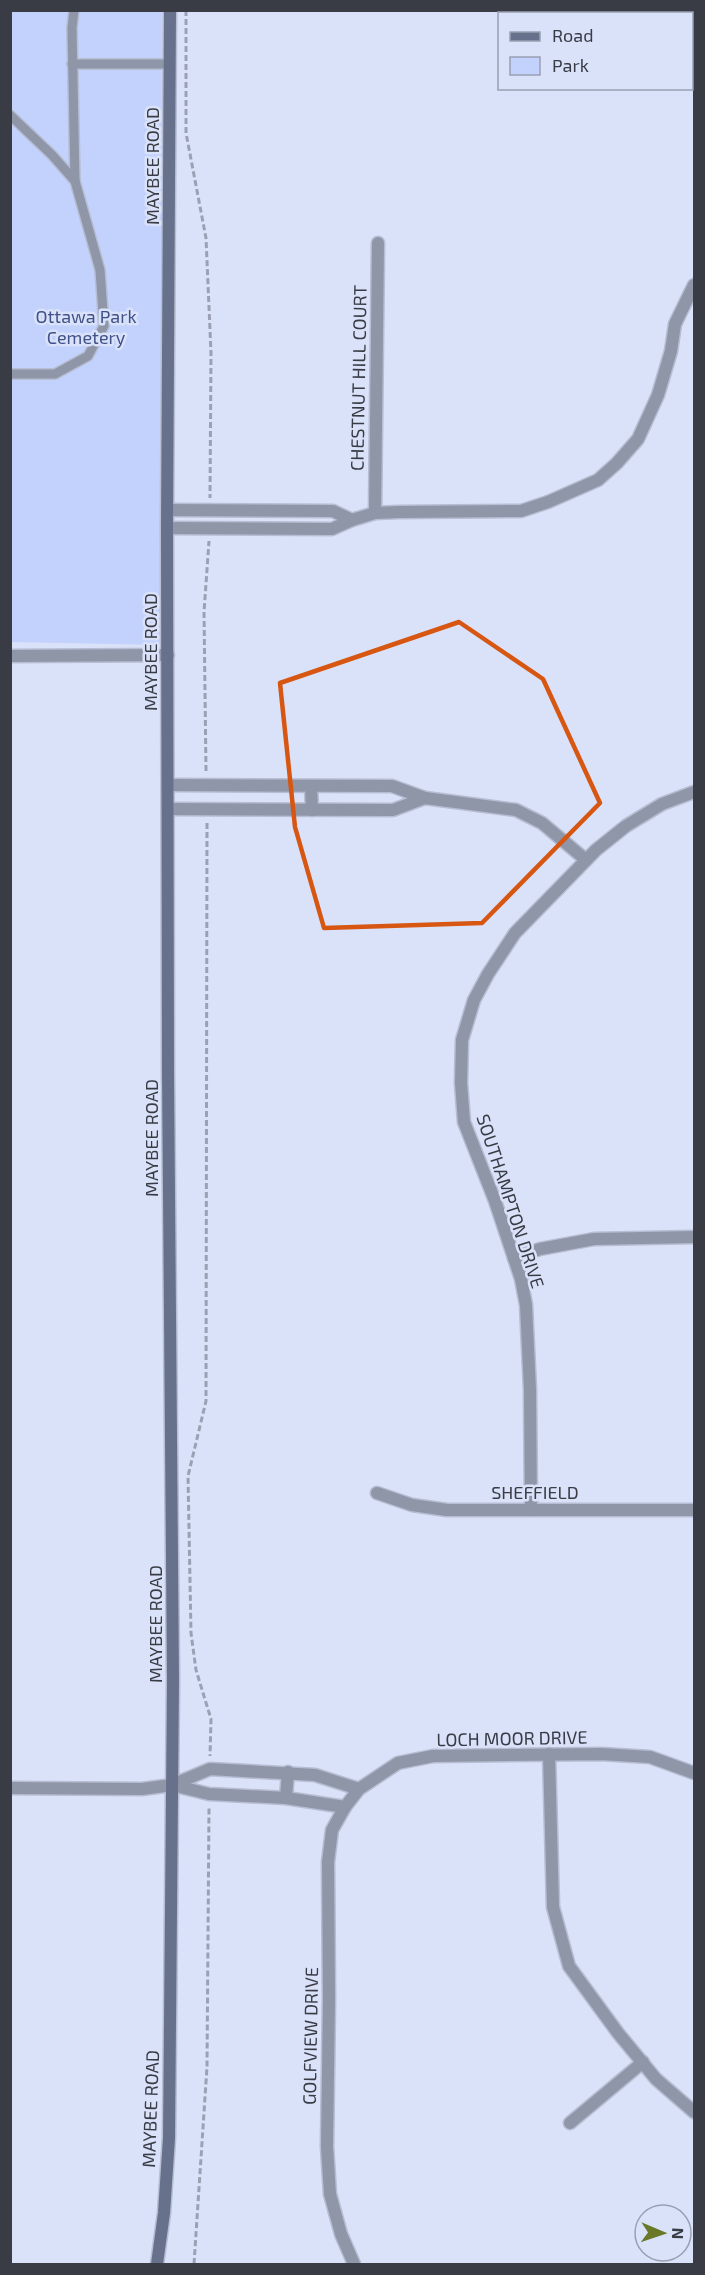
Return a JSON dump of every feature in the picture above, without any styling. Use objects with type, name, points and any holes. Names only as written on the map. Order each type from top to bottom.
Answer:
[{"type":"main road","name":"MAYBEE ROAD","points":[[157,2265],[164,2213],[169,2138],[173,1680],[169,1275],[167,528],[170,10]]},
{"type":"street","name":"CHESTNUT HILL COURT","points":[[375,513],[378,243]]},
{"type":"street","points":[[167,528],[332,529],[375,513],[521,511],[556,499],[598,480],[638,439],[658,395],[671,351],[675,324],[694,285]]},
{"type":"street","points":[[168,510],[333,512],[352,520]]},
{"type":"street","points":[[272,511],[272,529]]},
{"type":"street","points":[[10,656],[168,655]]},
{"type":"street","points":[[169,785],[392,786],[425,798],[516,810],[542,823],[586,860]]},
{"type":"street","points":[[311,786],[312,810]]},
{"type":"street","name":"SOUTHAMPTON DRIVE","points":[[531,1509],[530,1390],[525,1305],[521,1279],[495,1201],[464,1122],[461,1083],[462,1040],[474,1000],[515,933],[586,860],[626,826],[662,804],[694,792]]},
{"type":"street","points":[[169,809],[393,810],[425,798]]},
{"type":"street","points":[[514,1258],[540,1249],[594,1239],[694,1237]]},
{"type":"street","name":"SHEFFIELD","points":[[377,1493],[412,1505],[447,1510],[694,1510]]},
{"type":"street","points":[[549,1754],[553,1907],[569,1966],[618,2033],[656,2079],[694,2112]]},
{"type":"street","name":"LOCH MOOR DRIVE","points":[[345,1807],[359,1789],[398,1763],[433,1756],[601,1754],[650,1757],[694,1773]]},
{"type":"street","points":[[10,1788],[142,1789],[172,1785],[210,1769],[315,1775],[359,1789]]},
{"type":"street","points":[[286,1798],[288,1772]]},
{"type":"street","points":[[172,1785],[209,1794],[286,1798],[345,1807]]},
{"type":"street","name":"GOLFVIEW DRIVE","points":[[345,1807],[332,1830],[328,1862],[330,1998],[327,2147],[330,2194],[341,2234],[354,2265]]},
{"type":"street","points":[[570,2123],[642,2062]]},
{"type":"lane","points":[[10,374],[55,374],[88,356],[105,326],[100,270],[75,181],[72,64],[74,10]]},
{"type":"lane","points":[[72,64],[170,64]]},
{"type":"lane","points":[[10,115],[52,155],[75,181]]},
{"type":"path","points":[[186,10],[186,133],[206,238],[211,353],[210,510]]},
{"type":"path","points":[[207,785],[204,612],[210,528]]},
{"type":"path","points":[[208,809],[206,1401],[188,1476],[191,1633],[196,1670],[212,1719],[210,1769]]},
{"type":"path","points":[[194,2265],[207,2067],[209,1794]]},
{"type":"highlighted area","points":[[459,622],[543,679],[600,803],[482,923],[324,928],[295,827],[280,683]]},
{"type":"green space","name":"Ottawa Park Cemetery","points":[[11,11],[162,11],[161,645],[11,642]]}]
